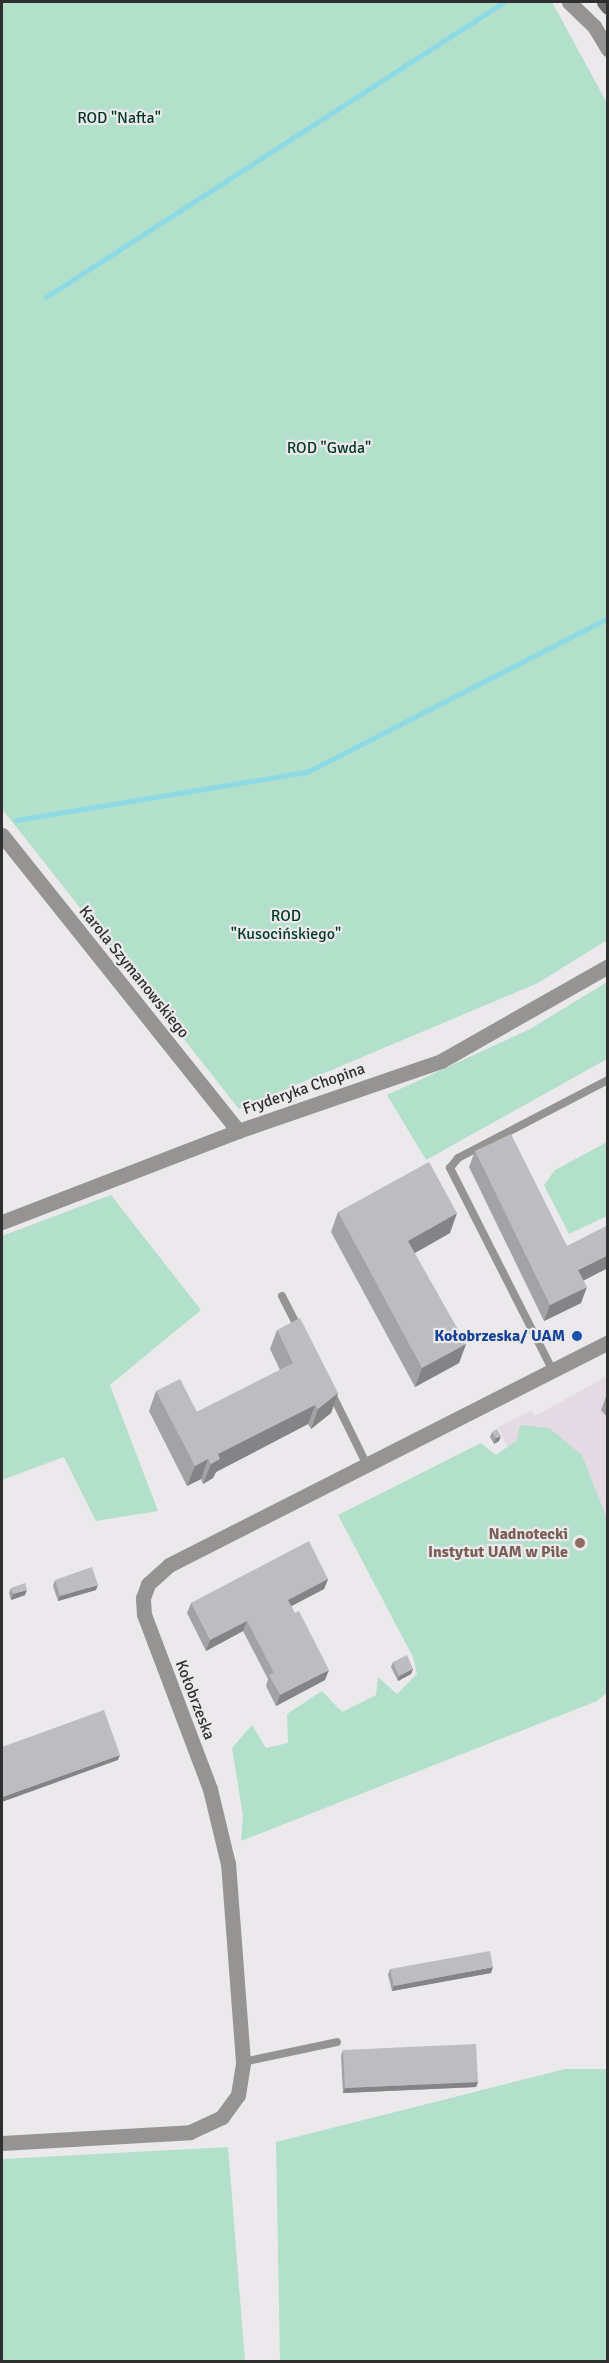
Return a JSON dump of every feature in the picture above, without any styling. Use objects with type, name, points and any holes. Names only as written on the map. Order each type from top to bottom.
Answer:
[{"type":"street","points":[[569,2],[594,26],[608,49]]},
{"type":"street","points":[[604,2],[608,7]]},
{"type":"street","name":"Karola Szymanowskiego","points":[[2,835],[238,1131]]},
{"type":"street","name":"Fryderyka Chopina","points":[[2,1222],[238,1131],[441,1060],[608,966]]},
{"type":"street","name":"Kołobrzeska","points":[[2,2143],[190,2132],[206,2127],[222,2117],[235,2101],[243,2062],[228,1864],[210,1789],[144,1614],[143,1598],[152,1579],[169,1565],[608,1342]]},
{"type":"lane","points":[[553,1371],[450,1168],[458,1158],[608,1080]]},
{"type":"lane","points":[[282,1296],[302,1336]]},
{"type":"lane","points":[[327,1385],[367,1465]]},
{"type":"lane","points":[[243,2062],[337,2042]]},
{"type":"shaded area","name":"Nadnotecki Instytut UAM w Pile","points":[[607,1376],[607,1659],[498,1427],[532,1410],[535,1416]]},
{"type":"green space","name":"ROD \"Gwda\"","points":[[2,2],[552,2],[607,103],[607,940],[538,983],[239,1109],[2,809]]},
{"type":"green space","points":[[607,982],[607,1059],[426,1160],[387,1095],[530,1029]]},
{"type":"green space","points":[[607,1142],[607,1216],[569,1234],[544,1185],[555,1170]]},
{"type":"green space","points":[[111,1195],[201,1310],[110,1385],[158,1511],[96,1521],[64,1457],[2,1480],[2,1236]]},
{"type":"green space","points":[[520,1425],[549,1428],[582,1455],[607,1519],[607,1693],[597,1701],[241,1841],[243,1816],[232,1748],[252,1725],[266,1748],[288,1743],[287,1714],[322,1691],[342,1712],[376,1695],[378,1677],[397,1694],[417,1674],[413,1657],[338,1515],[481,1443],[496,1455],[517,1440]]},
{"type":"green space","points":[[565,2069],[607,2069],[607,2361],[280,2361],[276,2142]]},
{"type":"green space","points":[[228,2147],[245,2361],[2,2361],[2,2159]]},
{"type":"building","points":[[511,1134],[567,1246],[608,1225],[608,1255],[578,1270],[587,1287],[550,1305],[475,1151]]},
{"type":"building","points":[[429,1162],[457,1213],[408,1241],[466,1344],[422,1368],[338,1212]]},
{"type":"building","points":[[300,1318],[338,1393],[318,1409],[315,1405],[218,1454],[220,1459],[211,1464],[208,1459],[195,1466],[156,1391],[180,1379],[197,1412],[293,1363],[277,1330]]},
{"type":"building","points":[[497,1429],[501,1436],[496,1438],[492,1432]]},
{"type":"building","points":[[309,1541],[328,1579],[288,1600],[295,1613],[299,1611],[329,1670],[280,1695],[269,1675],[274,1673],[247,1621],[210,1640],[191,1603]]},
{"type":"building","points":[[92,1567],[98,1585],[60,1596],[55,1580]]},
{"type":"building","points":[[25,1583],[27,1590],[13,1594],[11,1588]]},
{"type":"building","points":[[407,1655],[413,1669],[399,1676],[393,1662]]},
{"type":"building","points":[[104,1710],[120,1755],[2,1797],[2,1747]]},
{"type":"building","points":[[490,1951],[493,1967],[394,1986],[390,1969]]},
{"type":"building","points":[[476,2044],[478,2082],[345,2088],[343,2050]]},
{"type":"waterway","points":[[46,297],[504,2]]},
{"type":"waterway","points":[[16,820],[307,772],[608,618]]},
{"type":"place","name":"Kołobrzeska/ UAM","points":[[577,1336]]},
{"type":"place","name":"Nadnotecki Instytut UAM w Pile","points":[[580,1543]]},
{"type":"park label","name":"ROD \"Nafta\"","points":[[119,118]]},
{"type":"park label","name":"ROD \"Kusocińskiego\"","points":[[286,925]]}]
